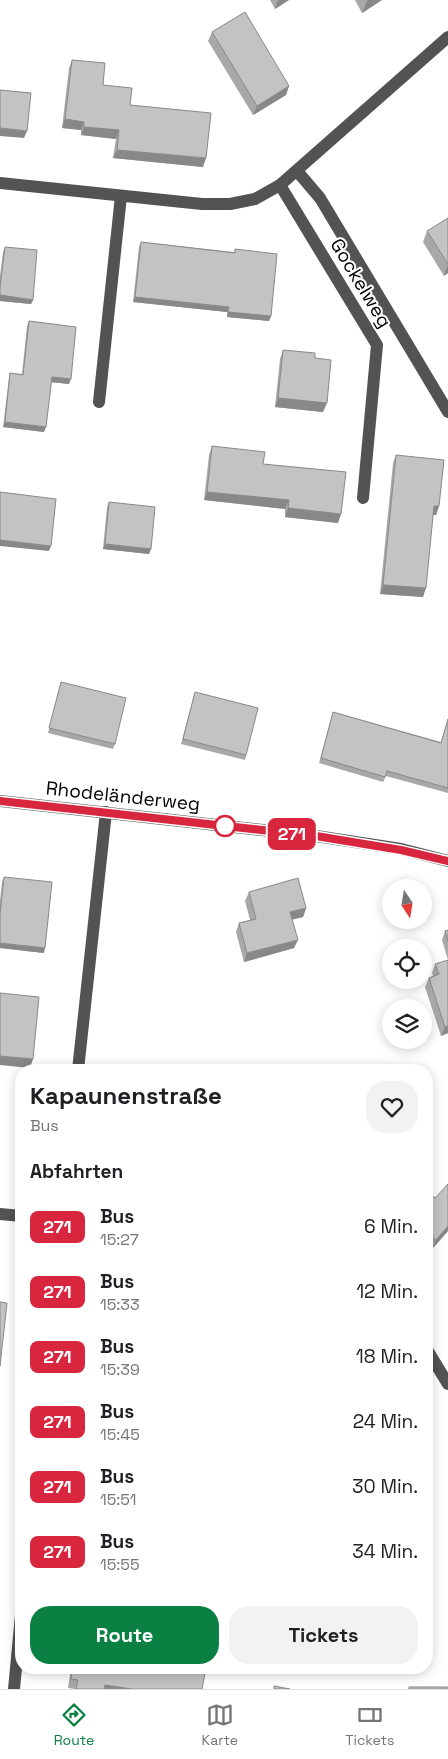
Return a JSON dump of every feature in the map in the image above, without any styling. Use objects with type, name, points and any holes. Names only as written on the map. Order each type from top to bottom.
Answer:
[{"type":"street","points":[[0,182],[202,204],[230,204],[255,199],[280,185],[297,171],[448,37]]},
{"type":"street","points":[[297,171],[320,198],[448,412]]},
{"type":"street","name":"Gockelweg","points":[[280,185],[377,345],[363,498]]},
{"type":"street","points":[[100,402],[121,196]]},
{"type":"street","name":"Rhodeländerweg","points":[[0,801],[316,836],[401,850],[448,861]]},
{"type":"street","points":[[79,1064],[106,812]]},
{"type":"street","points":[[0,1214],[15,1215]]},
{"type":"street","points":[[433,1359],[448,1384]]},
{"type":"street","points":[[14,1689],[15,1674]]},
{"type":"building","points":[[245,12],[289,86],[257,106],[212,32]]},
{"type":"building","points":[[72,60],[105,63],[103,85],[132,88],[130,105],[211,113],[206,158],[117,150],[119,130],[84,127],[84,122],[65,119]]},
{"type":"building","points":[[0,90],[31,93],[27,131],[0,128]]},
{"type":"building","points":[[448,218],[448,264],[427,231]]},
{"type":"building","points":[[141,242],[235,253],[235,249],[277,254],[271,316],[228,312],[229,307],[135,297]]},
{"type":"building","points":[[5,247],[37,250],[33,300],[0,295]]},
{"type":"building","points":[[29,321],[76,327],[71,379],[52,377],[46,427],[5,422],[10,373],[23,375]]},
{"type":"building","points":[[283,350],[315,353],[315,358],[331,360],[327,403],[278,398]]},
{"type":"building","points":[[212,446],[265,452],[263,464],[346,472],[341,514],[288,508],[289,500],[207,492]]},
{"type":"building","points":[[396,455],[444,460],[439,506],[434,506],[426,588],[383,585]]},
{"type":"building","points":[[0,492],[56,499],[51,546],[0,540]]},
{"type":"building","points":[[109,502],[155,507],[151,549],[105,544]]},
{"type":"building","points":[[61,682],[126,698],[115,744],[49,728]]},
{"type":"building","points":[[195,692],[258,708],[246,755],[183,739]]},
{"type":"building","points":[[333,712],[441,743],[448,719],[448,788],[387,771],[385,777],[321,758]]},
{"type":"building","points":[[4,877],[52,882],[45,948],[0,943],[0,914]]},
{"type":"building","points":[[298,878],[306,908],[290,912],[298,940],[247,953],[239,923],[256,919],[249,892]]},
{"type":"building","points":[[448,930],[448,941],[445,931]]},
{"type":"building","points":[[448,960],[448,1026],[445,1027],[432,987],[432,977],[439,974],[435,964]]},
{"type":"building","points":[[0,993],[39,997],[33,1059],[0,1056]]},
{"type":"building","points":[[448,1184],[448,1226],[436,1240],[433,1238],[433,1196],[435,1198]]},
{"type":"building","points":[[0,1302],[7,1303],[0,1366]]},
{"type":"building","points":[[71,1674],[205,1674],[202,1689],[132,1689],[105,1685],[104,1689],[76,1689],[78,1680],[71,1679]]},
{"type":"building","points":[[274,1686],[290,1689],[274,1689]]},
{"type":"building","points":[[409,1687],[448,1687],[448,1689],[409,1689]]},
{"type":"bus line","name":"271","points":[[0,801],[316,836],[401,850],[448,861]]}]
